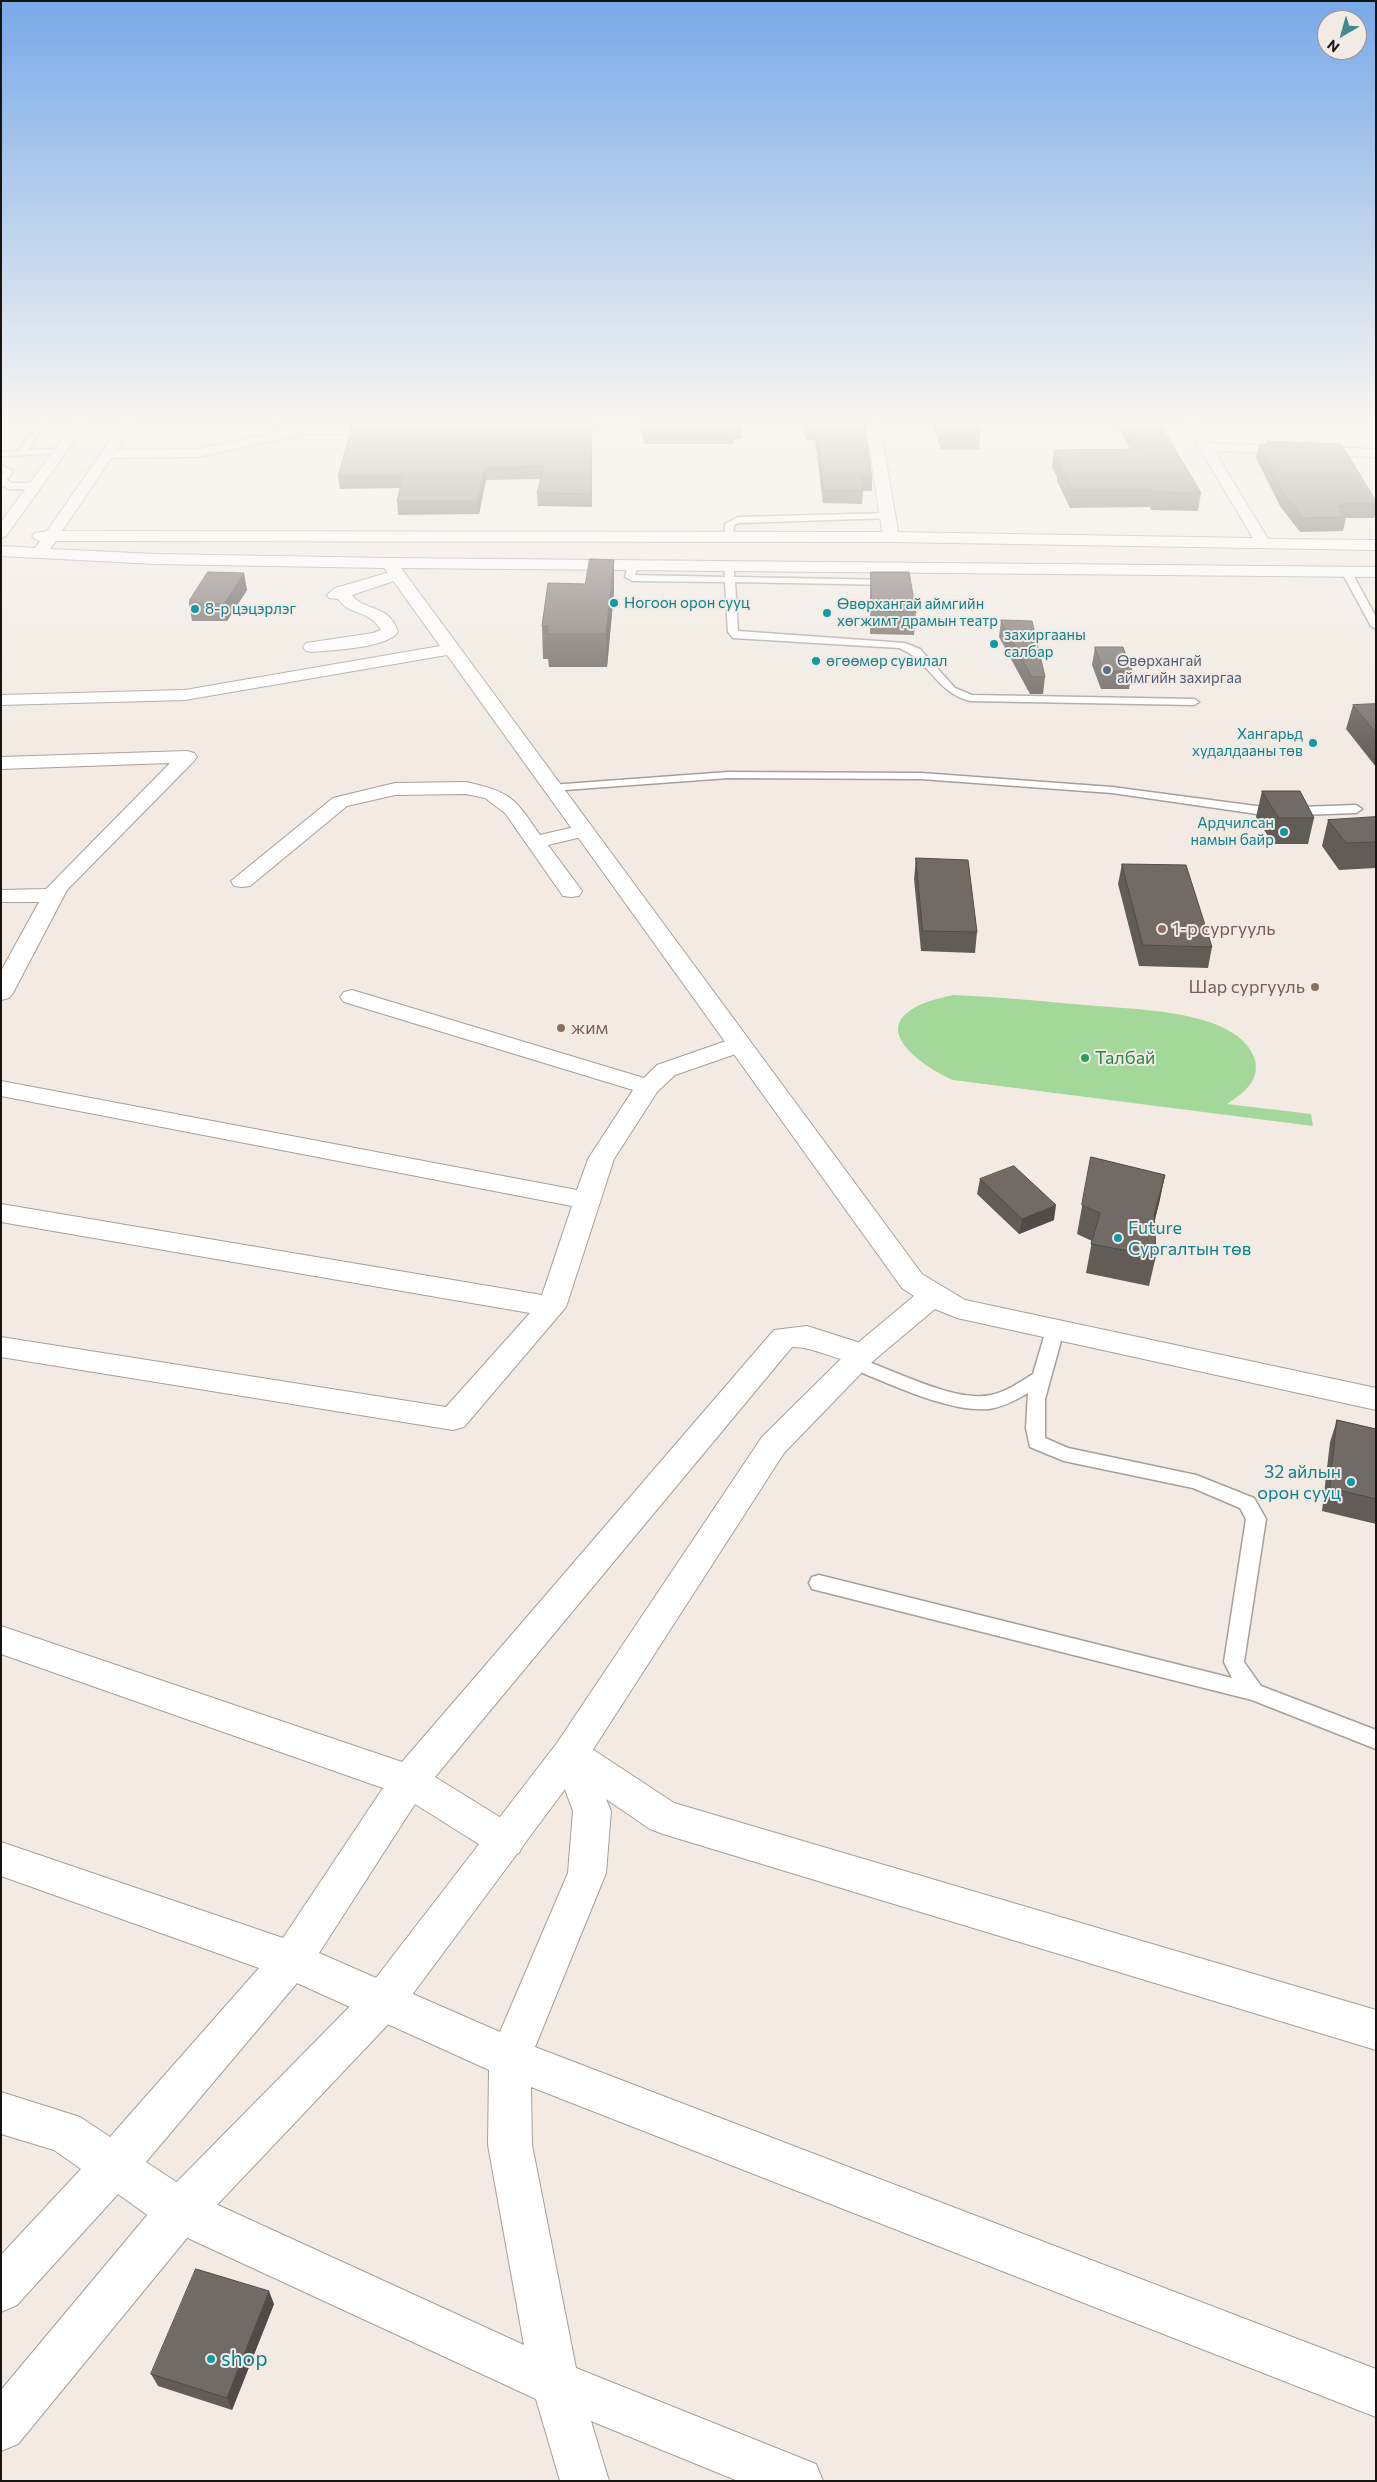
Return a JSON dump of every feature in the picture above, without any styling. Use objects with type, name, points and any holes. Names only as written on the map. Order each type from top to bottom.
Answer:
[{"type":"street","points":[[10,535],[730,539],[891,538],[1376,545]]},
{"type":"street","points":[[156,559],[140,552],[140,547],[150,540],[169,535]]},
{"type":"street","points":[[1258,535],[1264,544]]},
{"type":"street","points":[[39,553],[51,536]]},
{"type":"street","points":[[730,539],[730,573]]},
{"type":"street","points":[[1116,542],[1125,569]]},
{"type":"street","points":[[1,551],[393,569],[633,565],[730,573],[1125,569],[1376,572]]},
{"type":"street","points":[[312,647],[377,638],[390,632],[388,626],[374,612],[351,605],[338,593],[393,569]]},
{"type":"street","points":[[393,569],[738,1045],[912,1281],[933,1296],[957,1308],[1376,1399]]},
{"type":"street","points":[[1,700],[186,694],[450,649]]},
{"type":"street","points":[[1,763],[187,757],[58,887],[2,987]]},
{"type":"street","points":[[242,881],[340,802],[395,789],[458,788],[492,794],[512,810],[570,891]]},
{"type":"street","points":[[535,842],[583,831]]},
{"type":"street","points":[[1,896],[54,895]]},
{"type":"street","points":[[352,997],[648,1087]]},
{"type":"street","points":[[1,1346],[452,1419],[552,1307],[601,1159],[648,1087],[666,1070],[738,1045]]},
{"type":"street","points":[[1,1088],[588,1201]]},
{"type":"street","points":[[1,1213],[552,1307]]},
{"type":"street","points":[[1,2427],[180,2211],[383,2001],[570,1754],[774,1446],[859,1358],[933,1296]]},
{"type":"street","points":[[1,2289],[114,2166],[291,1960],[408,1781],[784,1337],[807,1336],[859,1358]]},
{"type":"street","points":[[1,1640],[408,1781],[506,1841]]},
{"type":"street","points":[[570,1754],[663,1817],[1376,2030]]},
{"type":"street","points":[[570,1754],[592,1811],[586,1873],[510,2058],[510,2145],[554,2382],[585,2481]]},
{"type":"street","points":[[1,1859],[291,1960],[510,2058],[1376,2394]]},
{"type":"street","points":[[1,2113],[65,2132],[180,2211],[554,2382],[799,2481]]},
{"type":"lane","points":[[730,535],[730,539]]},
{"type":"lane","points":[[1346,571],[1376,626]]},
{"type":"lane","points":[[903,582],[730,573],[732,632],[737,636],[901,644],[916,651],[950,690],[970,698],[1194,702]]},
{"type":"lane","points":[[551,788],[728,775],[921,776],[1112,790],[1272,812],[1356,809]]},
{"type":"lane","points":[[1055,1330],[1040,1378],[1033,1423],[1036,1442],[1064,1454],[1196,1482],[1247,1504],[1256,1519],[1234,1662],[1242,1677],[1254,1692]]},
{"type":"lane","points":[[859,1358],[932,1391],[974,1403],[991,1402],[1017,1391],[1040,1378]]},
{"type":"lane","points":[[819,1583],[1254,1692],[1376,1740]]},
{"type":"green space","name":"Талбай","points":[[953,995],[1150,1010],[1177,1014],[1211,1023],[1227,1029],[1241,1039],[1252,1052],[1255,1060],[1255,1075],[1252,1081],[1244,1091],[1227,1104],[1311,1114],[1313,1126],[953,1080],[933,1070],[911,1053],[898,1033],[899,1023],[912,1009],[929,1001]]},
{"type":"building","points":[[590,559],[614,560],[606,634],[547,634],[548,626],[542,626],[548,583],[585,584]]},
{"type":"building","points":[[208,572],[244,573],[224,604],[189,603],[190,600]]},
{"type":"building","points":[[871,572],[909,572],[916,612],[872,611]]},
{"type":"building","points":[[1001,620],[1032,621],[1045,677],[1032,677]]},
{"type":"building","points":[[1095,647],[1123,647],[1132,671],[1104,671]]},
{"type":"building","points":[[1376,704],[1376,733],[1353,705]]},
{"type":"building","points":[[1262,791],[1300,791],[1314,818],[1279,818]]},
{"type":"building","points":[[1376,817],[1376,842],[1346,843],[1328,820]]},
{"type":"building","points":[[916,858],[968,860],[977,932],[923,931]]},
{"type":"building","points":[[1122,864],[1186,865],[1212,947],[1143,945]]},
{"type":"building","points":[[1091,1157],[1165,1175],[1154,1215],[1156,1256],[1091,1244],[1100,1213],[1082,1205]]},
{"type":"building","points":[[1014,1166],[1056,1205],[1022,1219],[980,1179]]},
{"type":"building","points":[[1337,1420],[1376,1429],[1376,1499],[1330,1488]]},
{"type":"building","name":"shop","points":[[196,2269],[269,2291],[227,2398],[151,2374]]},
{"type":"place","name":"Ногоон орон сууц","points":[[614,603]]},
{"type":"place","name":"8-р цэцэрлэг","points":[[195,609]]},
{"type":"place","name":"Өвөрхангай аймгийн хөгжимт драмын театр","points":[[827,613]]},
{"type":"place","name":"захиргааны салбар","points":[[994,644]]},
{"type":"place","name":"өгөөмөр сувилал","points":[[816,661]]},
{"type":"place","name":"Өвөрхангай аймгийн захиргаа","points":[[1107,670]]},
{"type":"place","name":"Хангарьд худалдааны төв","points":[[1313,743]]},
{"type":"place","name":"Ардчилсан намын байр","points":[[1284,832]]},
{"type":"place","name":"1-р сургууль","points":[[1162,929]]},
{"type":"place","name":"Шар сургууль","points":[[1315,987]]},
{"type":"place","name":"жим","points":[[561,1028]]},
{"type":"place","name":"Талбай","points":[[1085,1058]]},
{"type":"place","name":"Future Сургалтын төв","points":[[1118,1238]]},
{"type":"place","name":"32 айлын орон сууц","points":[[1351,1482]]},
{"type":"place","name":"shop","points":[[211,2359]]}]
